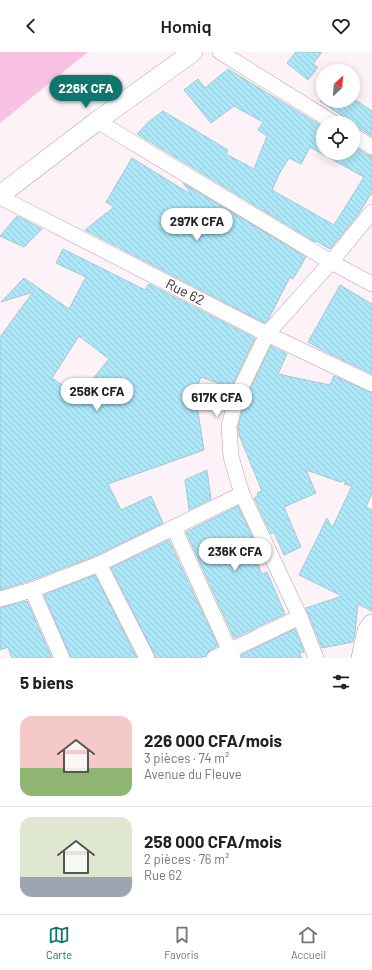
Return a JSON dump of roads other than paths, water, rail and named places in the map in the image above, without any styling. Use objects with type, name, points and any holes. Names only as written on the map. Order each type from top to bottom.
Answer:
[{"type":"main road","points":[[362,658],[368,631],[372,625]]},
{"type":"street","points":[[0,196],[97,121],[193,52]]},
{"type":"street","points":[[220,52],[323,116]]},
{"type":"street","points":[[97,121],[331,262],[372,284]]},
{"type":"street","points":[[360,139],[372,147]]},
{"type":"street","name":"Rue 62","points":[[0,196],[267,334],[372,384]]},
{"type":"street","points":[[316,658],[300,617],[242,494],[231,457],[229,426],[237,396],[267,334],[331,262],[372,212]]},
{"type":"street","points":[[0,599],[32,590],[99,564],[242,494]]},
{"type":"street","points":[[174,528],[231,654]]},
{"type":"street","points":[[99,564],[147,658]]},
{"type":"street","points":[[32,590],[62,658]]},
{"type":"street","points":[[214,658],[231,654],[300,617]]}]
